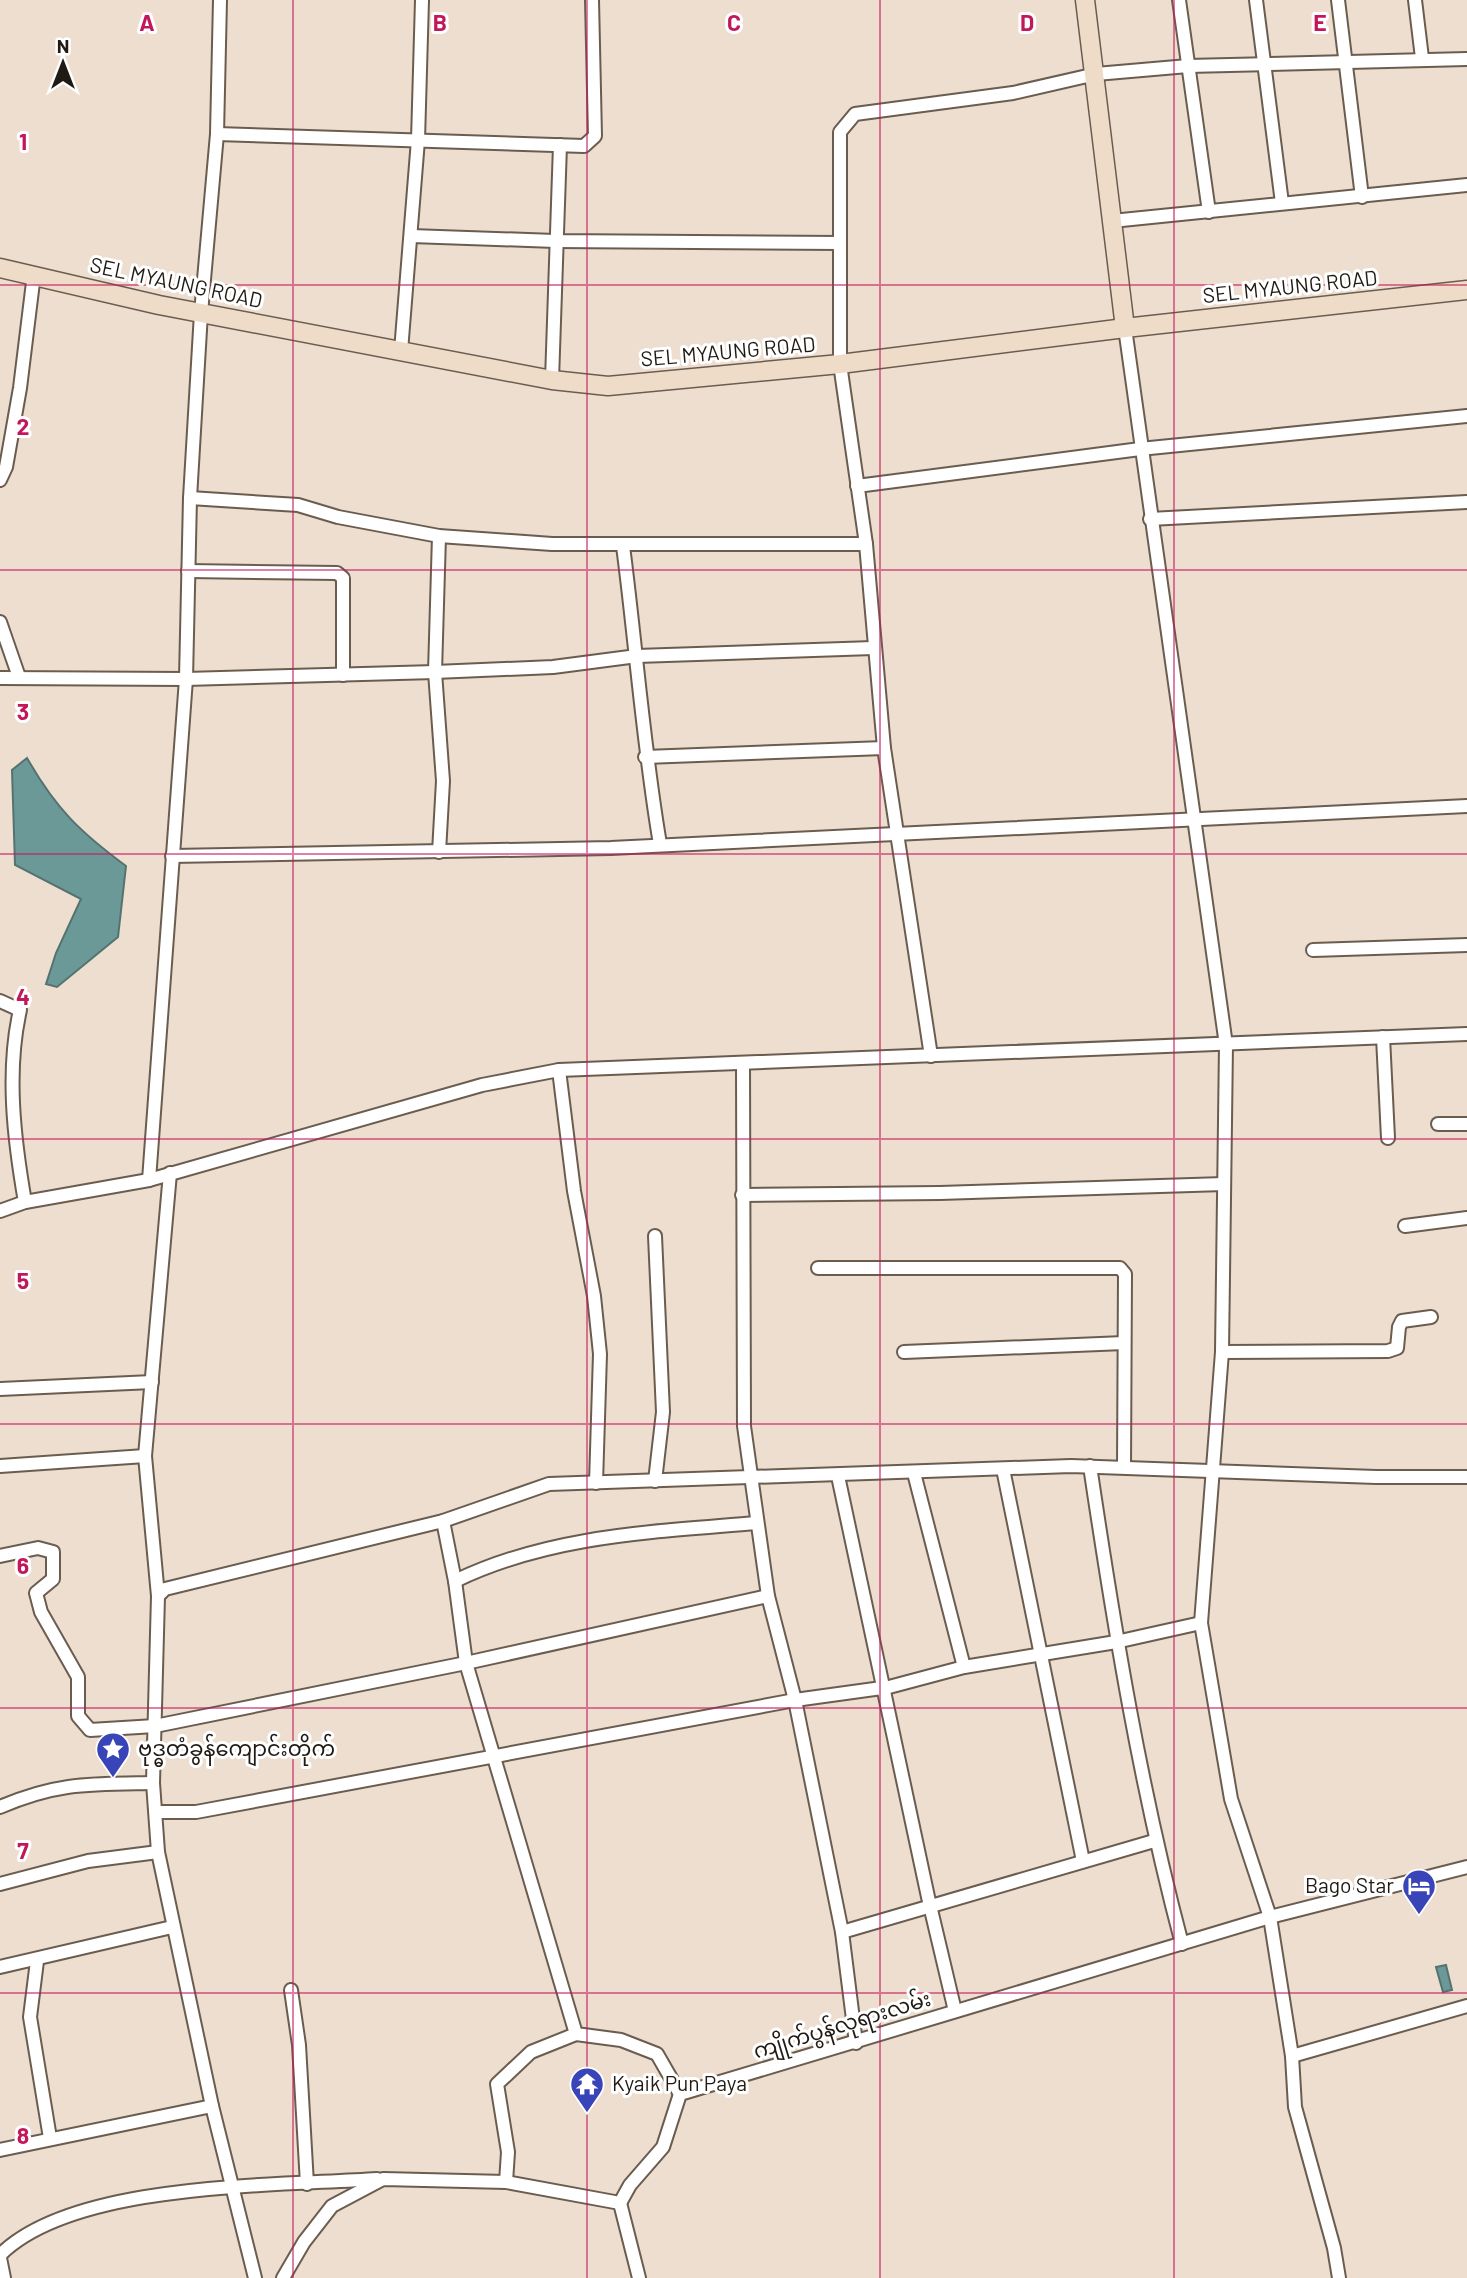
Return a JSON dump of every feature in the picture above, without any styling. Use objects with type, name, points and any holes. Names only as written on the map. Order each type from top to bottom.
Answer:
[{"type":"main road","points":[[1085,0],[1125,328]]},
{"type":"main road","name":"SEL MYAUNG ROAD","points":[[0,268],[201,313],[552,380],[608,386],[840,364],[1125,328],[1467,290]]},
{"type":"street","points":[[149,1180],[186,679],[190,498],[201,313],[217,134],[219,0]]},
{"type":"street","points":[[401,351],[418,140],[422,0]]},
{"type":"street","points":[[217,134],[584,146],[595,136],[592,0]]},
{"type":"street","points":[[1179,0],[1209,212]]},
{"type":"street","points":[[1256,0],[1282,203]]},
{"type":"street","points":[[1338,0],[1362,197]]},
{"type":"street","points":[[1415,0],[1422,58]]},
{"type":"street","points":[[931,1056],[884,748],[873,648],[866,544],[840,364],[840,132],[855,114],[1013,93],[1096,74],[1188,66],[1422,58],[1467,59]]},
{"type":"street","points":[[552,380],[560,145]]},
{"type":"street","points":[[1112,221],[1467,185]]},
{"type":"street","points":[[411,236],[555,241],[840,243]]},
{"type":"street","points":[[0,480],[6,467],[20,388],[34,274]]},
{"type":"street","points":[[1125,328],[1226,1045],[1222,1352],[1200,1623],[1231,1799],[1270,1917],[1292,2056],[1295,2107],[1334,2248],[1339,2278]]},
{"type":"street","points":[[857,486],[1140,449],[1467,416]]},
{"type":"street","points":[[190,498],[299,505],[338,517],[439,536],[623,546],[866,544]]},
{"type":"street","points":[[1150,519],[1467,502]]},
{"type":"street","points":[[439,536],[436,672],[443,781],[439,852]]},
{"type":"street","points":[[623,546],[637,656],[645,757],[660,844]]},
{"type":"street","points":[[188,571],[337,573],[343,578],[343,675]]},
{"type":"street","points":[[0,622],[19,677]]},
{"type":"street","points":[[0,678],[186,679],[436,672],[553,667],[637,656],[873,648]]},
{"type":"street","points":[[645,757],[884,748]]},
{"type":"street","points":[[172,856],[439,852],[899,836],[1467,806]]},
{"type":"street","points":[[1312,950],[1467,945]]},
{"type":"street","points":[[0,1001],[20,1010],[12,1045],[16,1153],[25,1202]]},
{"type":"street","points":[[0,1211],[25,1202],[149,1180],[482,1085],[559,1070],[1467,1034]]},
{"type":"street","points":[[1382,1037],[1388,1138]]},
{"type":"street","points":[[743,1064],[743,1413],[768,1596],[795,1700],[842,1932],[856,2043]]},
{"type":"street","points":[[559,1070],[600,1354],[596,1483]]},
{"type":"street","points":[[1438,1124],[1467,1124]]},
{"type":"street","points":[[170,1173],[145,1456],[158,1595],[153,1783],[158,1852],[212,2106],[255,2278]]},
{"type":"street","points":[[742,1195],[940,1193],[1224,1184]]},
{"type":"street","points":[[1405,1226],[1467,1218]]},
{"type":"street","points":[[655,1236],[663,1412],[655,1481]]},
{"type":"street","points":[[818,1268],[1120,1268],[1125,1274],[1124,1467]]},
{"type":"street","points":[[1222,1352],[1388,1351],[1397,1348],[1402,1321],[1432,1317]]},
{"type":"street","points":[[904,1352],[1124,1343]]},
{"type":"street","points":[[0,1389],[152,1382]]},
{"type":"street","points":[[0,1466],[145,1456]]},
{"type":"street","points":[[1090,1466],[1116,1642],[1154,1841],[1182,1944]]},
{"type":"street","points":[[158,1595],[165,1589],[443,1521],[548,1484],[1090,1466],[1376,1477],[1467,1477]]},
{"type":"street","points":[[1003,1469],[1083,1861]]},
{"type":"street","points":[[915,1473],[964,1667]]},
{"type":"street","points":[[838,1476],[955,2011]]},
{"type":"street","points":[[443,1521],[455,1581],[466,1663],[576,2034]]},
{"type":"street","points":[[455,1581],[496,1561],[590,1538],[757,1522]]},
{"type":"street","points":[[0,1556],[38,1548],[53,1552],[53,1579],[36,1593],[41,1612],[78,1677],[78,1716],[90,1730],[155,1726],[466,1663],[768,1596]]},
{"type":"street","points":[[156,1812],[196,1812],[795,1700],[883,1688],[964,1667],[1116,1642],[1200,1623]]},
{"type":"street","points":[[0,1807],[35,1792],[68,1785],[153,1783]]},
{"type":"street","points":[[842,1932],[1154,1841]]},
{"type":"street","points":[[0,1884],[88,1861],[158,1852]]},
{"type":"street","name":"ကျိုက်ပွန်လုရားလမ်း","points":[[680,2094],[1270,1917],[1467,1867]]},
{"type":"street","points":[[0,1967],[37,1961],[116,1938],[172,1927]]},
{"type":"street","points":[[37,1961],[30,2017],[50,2138]]},
{"type":"street","points":[[290,1990],[299,2045],[307,2184]]},
{"type":"street","points":[[1292,2056],[1467,2006]]},
{"type":"street","points":[[506,2182],[508,2152],[497,2084],[531,2052],[576,2034],[621,2040],[657,2054],[680,2094],[663,2147],[630,2185],[620,2203],[639,2278]]},
{"type":"street","points":[[0,2150],[212,2106]]},
{"type":"street","points":[[283,2278],[304,2242],[332,2206],[383,2179]]},
{"type":"street","points":[[4,2278],[0,2257],[16,2239],[77,2213],[138,2196],[383,2179],[506,2182],[620,2203]]},
{"type":"water","points":[[27,758],[48,792],[70,818],[126,866],[118,937],[57,987],[46,984],[56,953],[81,899],[15,865],[12,770]]},
{"type":"water","points":[[1446,1965],[1452,1990],[1443,1992],[1436,1967]]},
{"type":"place","name":"ဗုဒ္ဓတံခွန်ကျောင်းတိုက်","points":[[113,1779]]},
{"type":"place","name":"Bago Star","points":[[1419,1916]]},
{"type":"place","name":"Kyaik Pun Paya","points":[[587,2114]]}]
